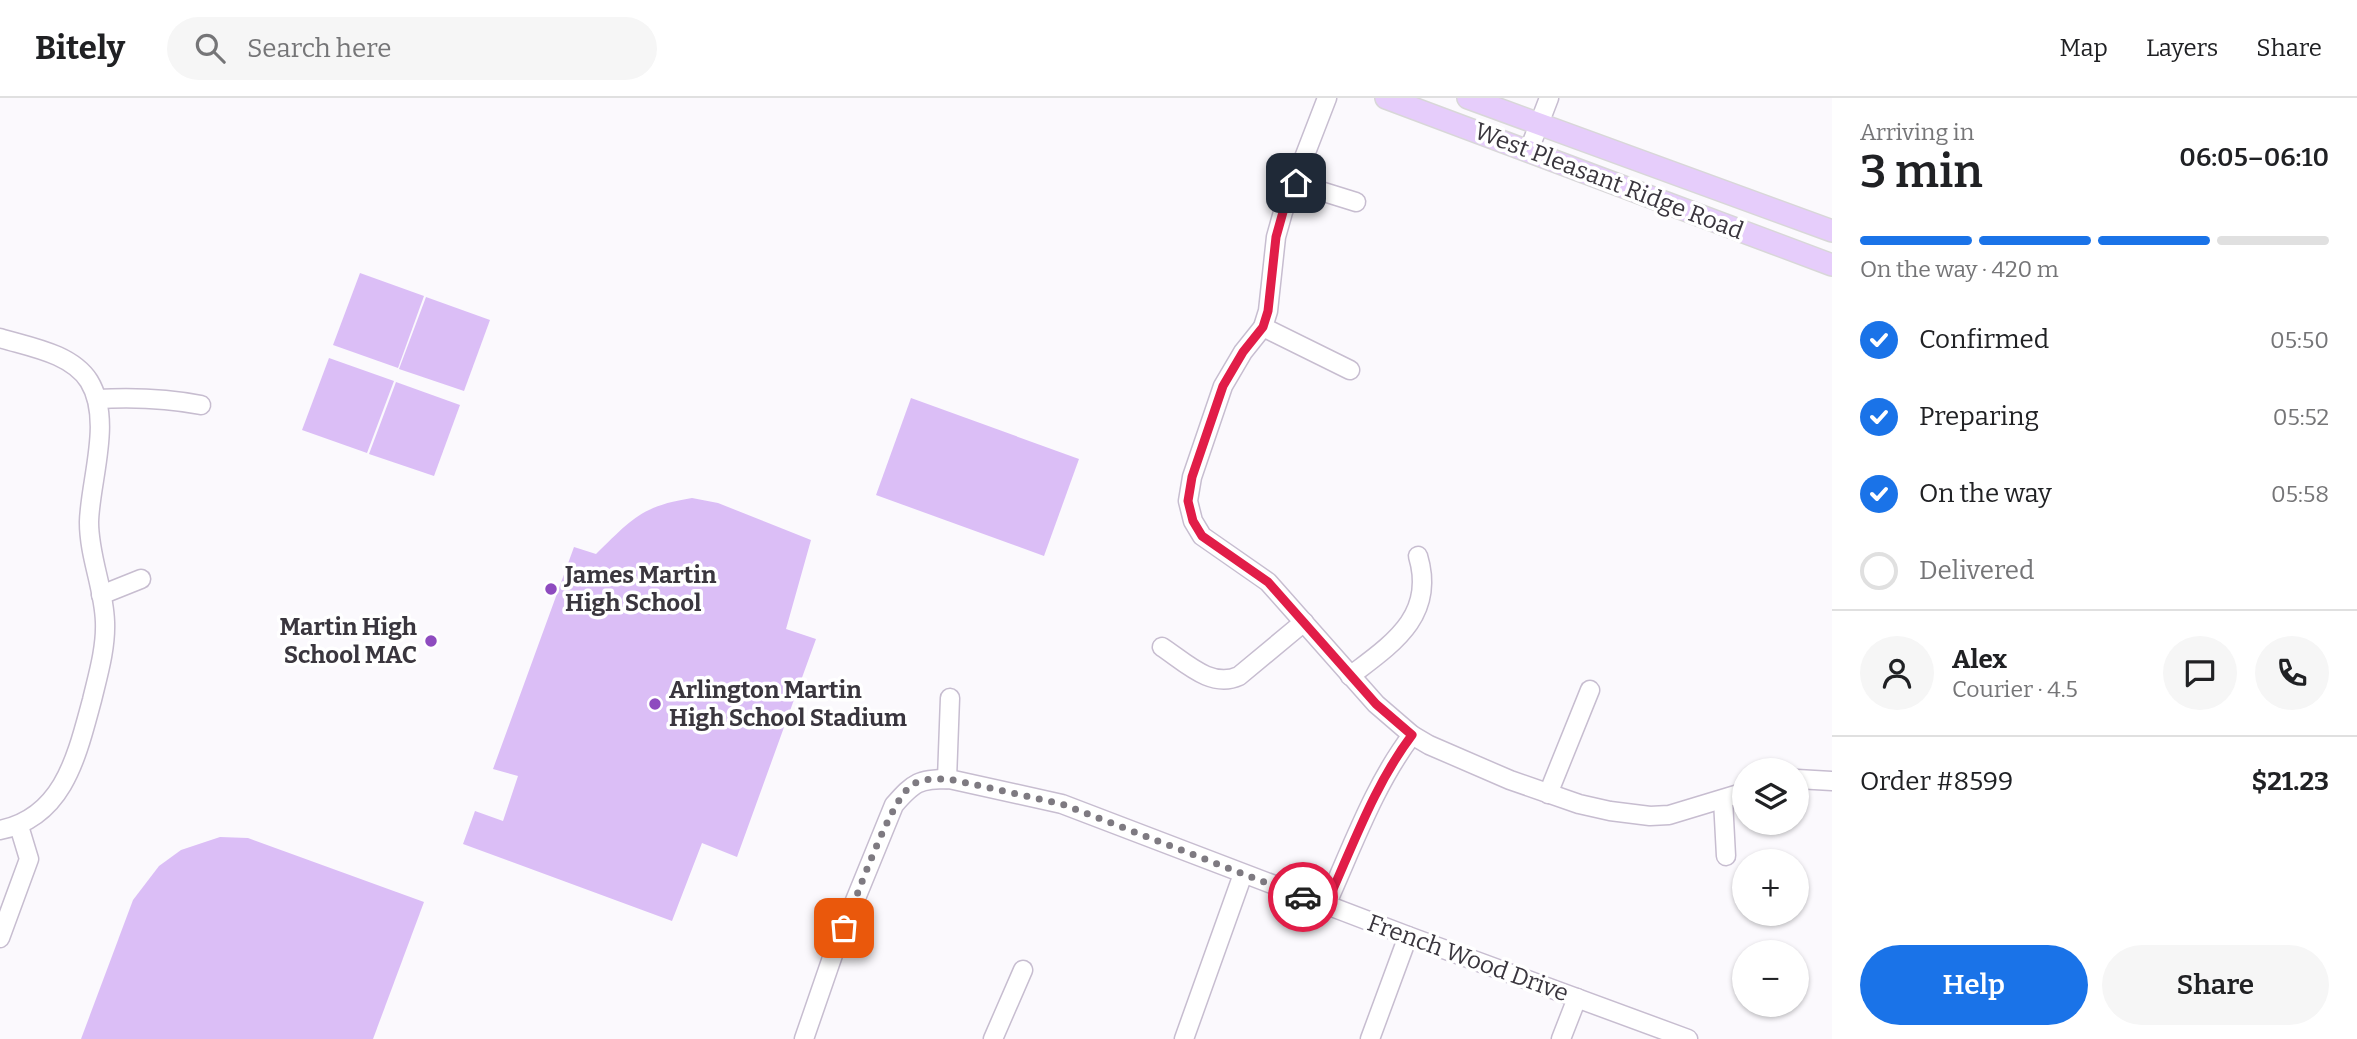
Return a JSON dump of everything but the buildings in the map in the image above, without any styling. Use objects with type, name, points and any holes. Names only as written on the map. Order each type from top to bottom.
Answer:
[{"type":"main road","name":"West Pleasant Ridge Road","points":[[1386,98],[1832,265]]},
{"type":"main road","name":"West Pleasant Ridge Road","points":[[1468,98],[1832,231]]},
{"type":"main road","points":[[1734,228],[1745,199]]},
{"type":"street","points":[[1327,98],[1276,237],[1268,311],[1263,327],[1243,352],[1223,386],[1192,477],[1188,501],[1193,521],[1202,536],[1268,582],[1376,704],[1412,735],[1429,745],[1548,794],[1589,807],[1650,816],[1669,815],[1732,797]]},
{"type":"street","points":[[1529,150],[1549,98]]},
{"type":"street","points":[[1296,183],[1356,202]]},
{"type":"street","points":[[1263,327],[1350,370]]},
{"type":"street","points":[[0,338],[58,356],[88,380],[97,399],[100,423],[89,533],[106,633],[100,670],[67,779],[34,817],[19,826],[0,830]]},
{"type":"street","points":[[97,399],[136,397],[201,405]]},
{"type":"street","points":[[1350,676],[1393,642],[1416,614],[1424,583],[1419,556]]},
{"type":"street","points":[[101,595],[141,579]]},
{"type":"street","points":[[1163,647],[1208,677],[1231,679],[1239,676],[1304,622]]},
{"type":"street","points":[[1548,794],[1590,690]]},
{"type":"street","points":[[947,779],[950,698]]},
{"type":"street","points":[[1326,905],[1381,783],[1399,751],[1412,735]]},
{"type":"street","name":"French Wood Drive","points":[[804,1039],[834,952],[894,805],[911,785],[934,779],[947,779],[1062,804],[1688,1039]]},
{"type":"street","points":[[1809,780],[1832,781]]},
{"type":"street","points":[[1723,800],[1726,856]]},
{"type":"street","points":[[0,939],[29,859],[19,826]]},
{"type":"street","points":[[1184,1039],[1243,874]]},
{"type":"street","points":[[1370,1039],[1408,936]]},
{"type":"street","points":[[993,1039],[1023,970]]},
{"type":"street","points":[[1561,1039],[1577,998]]},
{"type":"shaded area","points":[[360,273],[424,296],[398,368],[333,345]]},
{"type":"shaded area","points":[[426,297],[490,320],[464,391],[399,369]]},
{"type":"shaded area","points":[[329,358],[394,381],[367,453],[302,430]]},
{"type":"shaded area","points":[[396,382],[460,405],[434,476],[369,454]]},
{"type":"shaded area","points":[[911,398],[1079,459],[1044,556],[876,495]]},
{"type":"shaded area","name":"Arlington Martin High School Stadium","points":[[692,498],[718,503],[811,540],[786,629],[816,639],[737,857],[702,843],[672,921],[463,844],[475,811],[503,821],[518,776],[493,769],[574,547],[596,554],[628,523],[648,510]]},
{"type":"shaded area","points":[[220,837],[248,838],[424,902],[373,1039],[81,1039],[133,900],[159,866],[181,850]]},
{"type":"way so far","points":[[844,928],[894,805],[911,785],[934,779],[949,779],[1062,804],[1303,897]]},
{"type":"place","name":"James Martin High School","points":[[551,589]]},
{"type":"place","name":"Martin High School MAC","points":[[431,641]]},
{"type":"place","name":"Arlington Martin High School Stadium","points":[[655,704]]},
{"type":"route","points":[[1296,183],[1283,212],[1276,237],[1268,311],[1263,327],[1243,352],[1223,386],[1192,477],[1188,501],[1193,521],[1202,536],[1268,582],[1376,704],[1412,735],[1399,751],[1381,783],[1326,905],[1303,897]]}]
